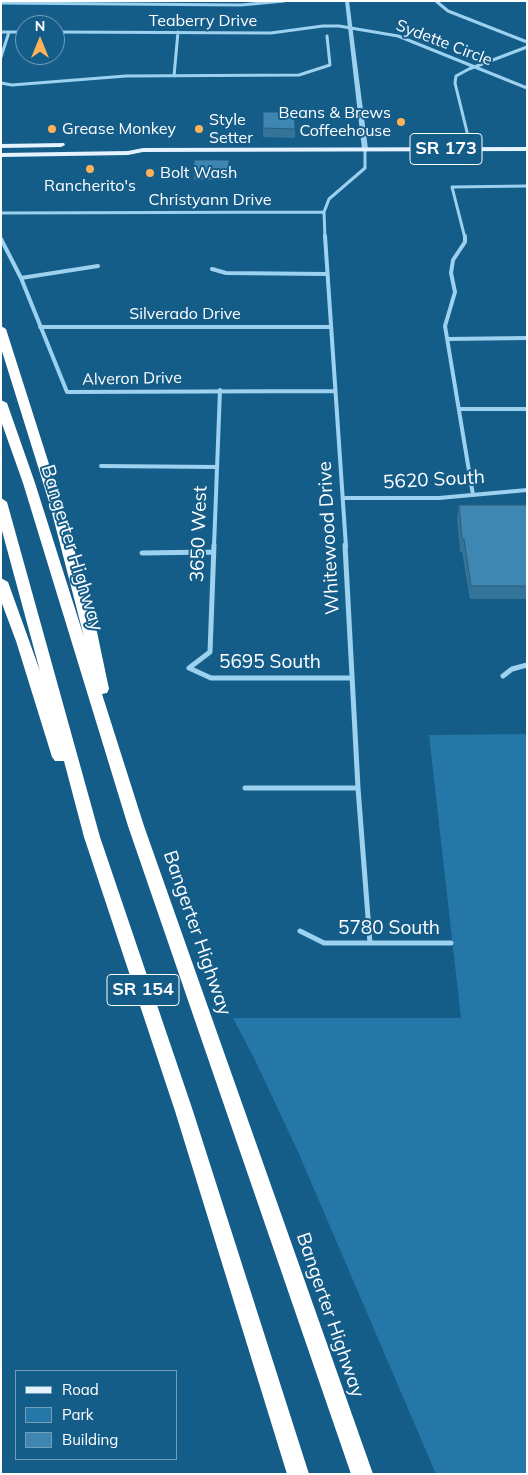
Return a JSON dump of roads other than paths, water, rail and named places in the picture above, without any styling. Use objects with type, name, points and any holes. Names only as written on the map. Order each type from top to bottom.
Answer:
[{"type":"highway","points":[[1,329],[34,431],[76,580],[92,641],[109,725],[136,826]]},
{"type":"highway","name":"Bangerter Highway","points":[[1,403],[29,483],[136,826],[362,1474]]},
{"type":"highway","name":"SR 154","points":[[1,502],[92,837],[184,1111],[298,1474]]},
{"type":"highway","points":[[1,582],[23,641],[70,786],[92,837]]},
{"type":"main road","name":"SR 173","points":[[1,146],[128,146],[143,150]]},
{"type":"main road","name":"SR 173","points":[[1,155],[128,153],[143,150],[527,149]]},
{"type":"street","points":[[1,3],[241,5],[284,1]]},
{"type":"street","points":[[324,212],[329,199],[365,168],[365,149],[347,1]]},
{"type":"street","points":[[436,1],[448,11],[527,42]]},
{"type":"street","name":"Teaberry Drive","points":[[65,32],[271,33],[323,26],[350,28]]},
{"type":"street","name":"Sydette Circle","points":[[350,28],[398,36],[527,88]]},
{"type":"street","points":[[1,32],[15,32]]},
{"type":"street","points":[[1,57],[9,32]]},
{"type":"street","points":[[174,76],[178,32]]},
{"type":"street","points":[[1,84],[12,85],[126,76],[307,74],[330,65],[327,36]]},
{"type":"street","points":[[467,132],[455,79],[460,73],[527,47]]},
{"type":"street","points":[[473,494],[445,321],[455,292],[451,266],[465,242],[452,187],[527,186]]},
{"type":"street","name":"Christyann Drive","points":[[1,213],[324,212]]},
{"type":"street","name":"Whitewood Drive","points":[[324,212],[326,274],[342,498],[358,788],[370,943]]},
{"type":"street","name":"Alveron Drive","points":[[1,239],[20,278],[67,392],[334,391]]},
{"type":"street","points":[[20,278],[98,266]]},
{"type":"street","points":[[212,268],[226,273],[326,274]]},
{"type":"street","name":"Silverado Drive","points":[[40,327],[330,327]]},
{"type":"street","points":[[447,339],[527,338]]},
{"type":"street","name":"3650 West","points":[[189,668],[210,652],[220,390]]},
{"type":"street","points":[[460,409],[527,409]]},
{"type":"street","points":[[101,466],[217,467]]},
{"type":"street","name":"5620 South","points":[[342,498],[439,498],[527,490]]},
{"type":"street","points":[[142,553],[213,552]]},
{"type":"street","points":[[503,676],[512,669],[527,665]]},
{"type":"street","name":"5695 South","points":[[189,668],[211,678],[352,678]]},
{"type":"street","points":[[245,788],[358,788]]},
{"type":"street","name":"5780 South","points":[[300,930],[324,943],[451,944]]},
{"type":"place","name":"Beans & Brews Coffeehouse","points":[[401,122]]},
{"type":"place","name":"Grease Monkey","points":[[52,129]]},
{"type":"place","name":"Style Setter","points":[[199,129]]},
{"type":"place","name":"Rancherito's","points":[[90,169]]},
{"type":"place","name":"Bolt Wash","points":[[150,173]]}]
